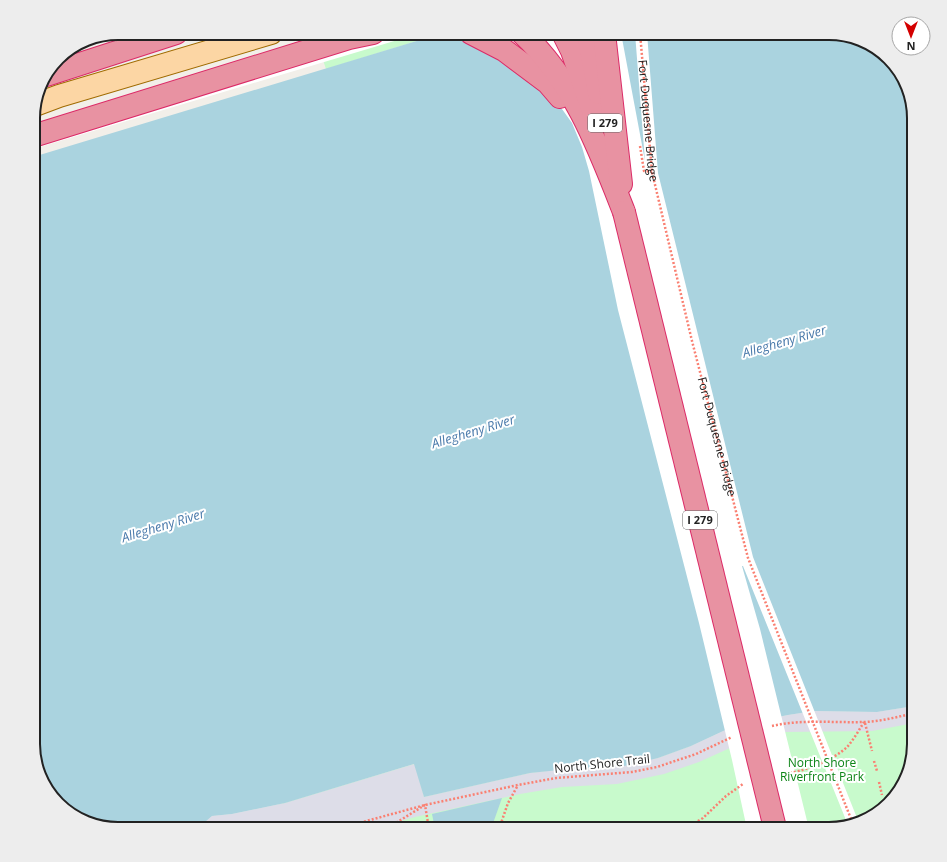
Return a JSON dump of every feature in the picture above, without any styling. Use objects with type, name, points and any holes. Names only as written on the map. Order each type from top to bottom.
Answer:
[{"type":"highway","points":[[55,72],[154,40]]},
{"type":"highway","points":[[40,134],[343,40]]},
{"type":"highway","points":[[485,40],[504,50],[548,83],[597,144]]},
{"type":"highway","points":[[530,40],[563,82],[571,95],[597,144],[624,212]]},
{"type":"highway","points":[[543,40],[561,60],[590,102]]},
{"type":"highway","points":[[566,40],[572,51],[607,148],[624,212]]},
{"type":"highway","name":"I 279","points":[[589,40],[605,127],[624,212],[775,822]]},
{"type":"highway","name":"I 279","points":[[605,40],[624,212]]},
{"type":"main road","points":[[42,102],[247,40]]},
{"type":"main road","points":[[43,100],[59,96]]},
{"type":"path","name":"Fort Duquesne Bridge","points":[[641,40],[652,172],[692,341],[748,558],[851,818]]},
{"type":"path","points":[[767,728],[781,724],[834,721],[864,722],[907,715]]},
{"type":"path","points":[[864,722],[872,751]]},
{"type":"path","name":"North Shore Trail","points":[[363,822],[426,805],[518,784],[556,778],[632,772],[657,767],[696,754],[732,738]]},
{"type":"path","points":[[874,761],[877,771]]},
{"type":"path","points":[[879,782],[882,795]]},
{"type":"path","points":[[501,822],[508,803],[518,784]]},
{"type":"path","points":[[398,822],[426,805],[428,822]]},
{"type":"green space","points":[[316,40],[420,40],[326,69]]},
{"type":"green space","name":"North Shore Riverfront Park","points":[[907,707],[906,754],[903,769],[897,783],[880,803],[868,812],[839,821],[220,822],[415,764],[424,797],[530,773],[658,758],[691,746]]},
{"type":"shaded area","points":[[907,707],[907,724],[872,731],[785,732],[730,748],[699,762],[664,774],[617,784],[562,787],[520,794],[398,822],[205,822],[212,816],[232,814],[285,803],[415,764],[424,797],[530,773],[658,758],[691,746],[734,726],[788,715],[814,711],[877,712]]},
{"type":"water","name":"Allegheny River","points":[[420,40],[834,40],[859,46],[872,53],[884,63],[897,79],[903,93],[907,113],[907,707],[877,712],[814,711],[788,715],[734,726],[691,746],[658,758],[624,766],[530,773],[424,797],[414,764],[285,803],[232,814],[212,816],[205,822],[118,822],[93,818],[79,812],[63,799],[50,783],[43,764],[40,749],[40,155]]},
{"type":"water","points":[[502,798],[493,822],[434,822],[432,814]]},
{"type":"pier","points":[[316,40],[398,40],[40,147],[40,123]]},
{"type":"pier","points":[[464,40],[622,40],[645,161],[636,40],[648,40],[658,173],[753,557],[857,817],[846,820],[742,566],[760,629],[807,822],[745,822],[699,623],[618,310],[589,171],[582,147],[572,123],[540,82]]}]
